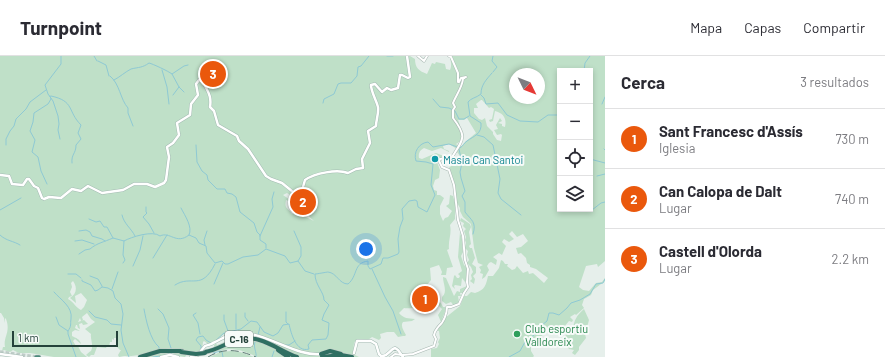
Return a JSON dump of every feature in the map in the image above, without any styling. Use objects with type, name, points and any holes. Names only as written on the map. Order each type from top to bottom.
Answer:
[{"type":"highway","name":"C-16","points":[[142,357],[160,351],[202,352],[213,350],[246,338],[261,340],[277,348],[302,356]]},
{"type":"highway","name":"C-16","points":[[202,352],[221,348],[238,340],[256,340],[270,345],[288,357]]},
{"type":"highway","points":[[245,340],[256,340]]},
{"type":"highway","name":"C-16","points":[[270,345],[283,357]]},
{"type":"highway","points":[[221,348],[228,346]]},
{"type":"highway","points":[[320,356],[332,351],[353,356]]},
{"type":"highway","points":[[320,356],[336,355]]},
{"type":"highway","points":[[328,357],[343,357]]},
{"type":"main road","points":[[0,175],[8,176],[10,178],[10,183],[15,184],[23,185],[28,179],[38,188],[44,199],[49,197],[61,198],[73,189],[80,191],[88,186],[103,193],[123,190],[133,184],[147,184],[151,187],[156,187],[166,182],[169,157],[168,147],[179,135],[177,124],[181,119],[188,117],[190,114],[191,104],[198,96],[196,84],[203,81],[208,88],[211,98],[210,107],[214,112],[218,125],[237,136],[239,141],[248,149],[266,176],[282,183],[298,196],[303,188],[305,180],[313,175],[341,171],[348,173],[356,169],[363,168],[362,159],[370,143],[368,131],[376,126],[378,110],[371,86],[374,84],[382,92],[386,88],[391,90],[398,88],[400,75],[408,78],[410,77],[407,56]]},
{"type":"main road","points":[[191,357],[202,352],[204,346],[213,344],[221,338],[240,333],[266,338],[302,356],[320,356]]},
{"type":"main road","points":[[353,356],[356,342],[358,340],[373,342],[381,356],[386,356],[394,348],[397,349],[403,356]]},
{"type":"main road","points":[[0,354],[22,357]]},
{"type":"main road","points":[[161,357],[177,357]]},
{"type":"street","points":[[418,56],[424,61],[427,56]]},
{"type":"street","points":[[399,357],[434,346],[436,339],[434,331],[441,325],[446,315],[447,307],[459,304],[468,287],[468,269],[465,260],[463,236],[458,220],[454,183],[449,170],[442,167],[439,161],[440,159],[451,158],[458,148],[463,133],[453,118],[453,111],[455,108],[453,103],[463,79],[466,77],[461,78],[458,82],[457,72],[452,58],[448,56]]},
{"type":"street","points":[[391,357],[395,354],[403,356]]},
{"type":"street","points":[[7,355],[17,357]]},
{"type":"green space","points":[[0,56],[410,56],[415,59],[418,69],[427,74],[432,63],[435,64],[436,62],[445,64],[446,69],[450,70],[451,63],[449,56],[605,56],[605,261],[598,267],[597,264],[586,266],[579,287],[583,290],[589,291],[596,283],[602,282],[605,278],[605,281],[593,290],[591,295],[584,299],[582,305],[584,308],[576,315],[575,314],[570,317],[573,320],[572,322],[569,321],[564,327],[561,326],[556,334],[549,329],[533,344],[531,344],[533,357],[431,357],[431,349],[437,348],[439,344],[439,331],[436,330],[442,325],[445,318],[460,306],[464,296],[467,296],[471,292],[475,293],[483,289],[486,285],[488,276],[493,276],[499,268],[501,260],[505,264],[508,264],[507,266],[512,270],[517,266],[523,273],[528,271],[529,274],[533,273],[544,283],[548,278],[536,269],[530,267],[526,258],[521,253],[518,254],[516,248],[521,247],[528,241],[523,234],[517,237],[512,231],[509,234],[514,239],[509,242],[504,239],[502,242],[506,246],[502,255],[499,253],[493,257],[497,260],[496,265],[491,262],[489,263],[487,266],[489,270],[482,279],[483,274],[480,273],[481,270],[479,267],[483,265],[478,263],[474,248],[471,224],[463,217],[456,201],[455,184],[449,168],[452,165],[458,165],[460,156],[457,152],[459,147],[476,133],[467,118],[464,120],[458,120],[462,136],[456,144],[459,146],[457,149],[449,144],[443,146],[444,149],[449,152],[441,148],[432,151],[424,148],[420,151],[419,155],[419,158],[422,159],[436,153],[446,157],[432,159],[433,161],[437,162],[440,170],[439,178],[435,180],[433,186],[434,190],[437,191],[437,195],[444,198],[440,206],[440,214],[443,221],[452,211],[446,206],[449,204],[450,195],[453,196],[455,203],[455,219],[450,225],[451,231],[449,249],[447,250],[453,267],[447,268],[446,275],[441,275],[442,272],[439,265],[430,268],[431,280],[427,285],[434,295],[438,296],[438,301],[446,309],[441,322],[438,315],[442,309],[436,303],[412,308],[404,308],[399,313],[406,318],[415,319],[412,321],[403,322],[402,327],[406,335],[398,337],[394,332],[387,332],[380,334],[381,338],[379,340],[372,337],[368,340],[357,339],[354,343],[353,354],[359,357],[257,357],[244,352],[229,349],[196,357],[192,357],[188,354],[185,357],[179,356],[172,353],[168,357],[146,357],[153,354],[180,349],[163,349],[138,355],[119,357],[118,355],[121,350],[117,347],[116,338],[114,338],[114,340],[112,339],[112,342],[110,342],[109,347],[97,347],[94,355],[89,357],[86,355],[92,349],[91,334],[85,329],[95,322],[87,313],[82,317],[83,320],[81,321],[84,320],[88,324],[79,324],[80,329],[76,325],[75,328],[80,331],[75,330],[72,332],[72,336],[80,341],[81,344],[75,339],[73,341],[81,352],[87,357],[54,357],[30,353],[19,353],[13,350],[10,352],[4,350],[2,351],[3,347],[5,347],[8,327],[5,318],[4,323],[4,318],[1,313]],"holes":[[[204,65],[211,72],[215,73],[213,80],[206,81],[198,76],[199,73],[203,73],[199,70],[200,67]],[[482,100],[489,108],[491,107],[494,109],[492,119],[489,120],[490,122],[493,121],[495,111],[504,116],[505,127],[498,123],[502,121],[500,118],[496,125],[498,129],[494,130],[497,135],[502,135],[501,141],[497,140],[493,132],[487,126],[485,118],[482,120],[479,119],[474,113],[474,108],[478,108],[476,104]],[[287,193],[295,198],[293,193],[297,195],[301,193],[302,197],[306,200],[306,203],[302,205],[309,207],[311,214],[306,211],[306,213],[297,207],[296,208],[304,212],[314,221],[296,212],[292,214],[286,207],[286,200],[296,204],[283,195]],[[73,281],[76,291],[74,295],[70,298],[76,303],[75,296],[81,293],[87,300],[81,310],[68,299],[72,296],[70,292],[72,287],[71,283]],[[232,330],[238,330],[238,332],[233,334],[232,339],[217,345],[216,343],[214,348],[204,351],[202,350],[204,341],[208,344],[213,343]]]},
{"type":"green space","points":[[461,218],[470,224],[471,227],[469,232],[471,244],[469,246],[472,248],[475,258],[472,264],[476,267],[476,273],[473,276],[475,279],[474,284],[470,281],[472,279],[471,275],[473,272],[467,263],[469,260],[467,255],[468,251],[465,248],[466,237],[464,231],[466,229],[463,226],[464,223],[460,221]]},
{"type":"green space","points":[[460,232],[463,244],[463,252],[461,256],[464,265],[467,268],[466,281],[465,282],[462,278],[461,286],[455,285],[455,289],[452,286],[454,276],[455,275],[459,278],[460,276],[458,274],[462,271],[458,257]]},
{"type":"green space","points":[[443,277],[446,278],[454,296],[457,291],[460,292],[460,289],[467,286],[463,293],[460,293],[461,296],[458,296],[459,302],[454,306],[451,302],[446,304],[442,301],[442,297],[445,293]]},
{"type":"green space","points":[[584,309],[589,320],[585,334],[586,338],[575,355],[572,353],[574,350],[569,349],[567,346],[569,343],[565,342],[564,340],[567,332],[573,329],[579,313]]},
{"type":"green space","points":[[220,352],[240,352],[254,357],[210,357]]},
{"type":"waterway","points":[[60,139],[58,130],[58,116],[45,85],[61,64],[61,56]]},
{"type":"waterway","points":[[94,56],[97,61]]},
{"type":"waterway","points":[[323,103],[324,99],[334,94],[338,84],[351,83],[357,76],[358,67],[361,66],[369,56]]},
{"type":"waterway","points":[[387,56],[393,56]]},
{"type":"waterway","points":[[493,56],[492,61],[497,67],[493,72]]},
{"type":"waterway","points":[[584,68],[585,63],[590,56]]},
{"type":"waterway","points":[[98,61],[106,65],[109,76]]},
{"type":"waterway","points":[[114,80],[131,69],[142,67],[149,63],[172,74],[188,65]]},
{"type":"waterway","points":[[162,70],[167,87],[169,104]]},
{"type":"waterway","points":[[215,341],[224,333],[241,329],[251,321],[257,322],[264,332],[273,336],[278,333],[283,325],[289,324],[297,345],[304,349],[309,349],[308,345],[312,340],[326,339],[328,335],[329,323],[322,320],[329,305],[324,300],[323,294],[316,282],[315,274],[328,272],[334,274],[345,284],[348,284],[360,264],[363,262],[368,261],[368,266],[370,269],[381,264],[383,258],[388,258],[398,254],[398,239],[403,219],[402,209],[409,201],[415,200],[417,201],[418,207],[427,212],[435,195],[431,185],[433,164],[416,161],[416,151],[419,146],[428,142],[433,147],[449,144],[460,148],[479,132],[481,123],[470,116],[468,102],[481,94],[483,85],[492,73]]},
{"type":"waterway","points":[[172,74],[179,87],[184,92]]},
{"type":"waterway","points":[[110,76],[116,83],[128,108],[128,113],[133,126]]},
{"type":"waterway","points":[[173,95],[179,87]]},
{"type":"waterway","points":[[6,145],[6,139],[14,126],[16,119],[26,109],[30,102],[46,90]]},
{"type":"waterway","points":[[481,95],[486,104],[498,103],[507,115],[520,121],[538,122],[548,115],[557,115]]},
{"type":"waterway","points":[[47,184],[41,171],[38,157],[32,152],[35,140],[30,131],[34,113],[48,104],[51,99],[50,96]]},
{"type":"waterway","points":[[51,96],[64,101],[70,107],[81,125],[78,133],[81,139],[76,145],[72,163]]},
{"type":"waterway","points":[[602,104],[605,97]]},
{"type":"waterway","points":[[433,99],[440,107],[449,108],[455,111],[459,119],[464,119],[469,116]]},
{"type":"waterway","points":[[477,135],[484,137],[493,145],[500,179],[498,193],[501,199],[521,215]]},
{"type":"waterway","points":[[196,145],[197,162],[202,171],[207,175],[208,180],[217,189],[225,189],[227,193],[236,197],[240,212],[254,223],[257,232],[260,235],[260,240],[266,244],[266,248]]},
{"type":"waterway","points":[[459,149],[462,163],[460,172],[465,191],[462,196],[465,202],[465,212],[474,224],[473,234]]},
{"type":"waterway","points":[[593,160],[605,163]]},
{"type":"waterway","points":[[597,176],[605,174]]},
{"type":"waterway","points":[[260,236],[273,207],[272,199],[274,192]]},
{"type":"waterway","points":[[0,210],[21,198]]},
{"type":"waterway","points":[[593,209],[601,203],[605,202]]},
{"type":"waterway","points":[[146,207],[147,213],[143,217],[154,233]]},
{"type":"waterway","points":[[181,208],[189,225],[189,235]]},
{"type":"waterway","points":[[122,215],[124,221],[135,236]]},
{"type":"waterway","points":[[89,219],[96,222],[100,221],[104,227],[107,227],[113,238]]},
{"type":"waterway","points":[[79,231],[86,230],[90,232],[92,236],[105,241]]},
{"type":"waterway","points":[[205,245],[204,240],[207,231]]},
{"type":"waterway","points":[[294,231],[301,247],[301,256],[298,261]]},
{"type":"waterway","points":[[79,254],[113,238],[124,241],[137,236],[157,234],[160,236],[167,235],[180,239],[189,235],[196,238],[199,243],[206,246],[207,253],[215,263],[222,261],[225,264],[228,264],[243,257],[258,255],[266,249],[285,256],[290,263],[298,261],[305,271],[314,274]]},
{"type":"waterway","points":[[0,235],[5,239],[20,245]]},
{"type":"waterway","points":[[153,258],[167,235]]},
{"type":"waterway","points":[[133,266],[140,250],[143,236]]},
{"type":"waterway","points":[[75,241],[82,240],[94,244]]},
{"type":"waterway","points":[[123,263],[125,260],[123,255],[124,241]]},
{"type":"waterway","points":[[214,284],[223,263]]},
{"type":"waterway","points":[[175,285],[181,282],[196,281],[205,278],[215,264]]},
{"type":"waterway","points":[[372,269],[393,311],[401,334]]},
{"type":"waterway","points":[[112,289],[118,272]]},
{"type":"waterway","points":[[68,274],[76,274],[81,278]]},
{"type":"waterway","points":[[90,276],[98,279],[102,286]]},
{"type":"waterway","points":[[509,357],[520,351],[525,342],[547,321],[549,313],[559,315],[571,303],[590,294],[596,284],[603,283],[605,279]]},
{"type":"waterway","points":[[82,280],[91,285],[95,291],[102,287]]},
{"type":"waterway","points":[[102,287],[113,291],[115,298],[121,304],[123,314],[121,330],[123,343],[129,357]]},
{"type":"waterway","points":[[54,292],[66,304],[70,311],[71,325],[68,331]]},
{"type":"waterway","points":[[144,309],[149,330],[153,340],[159,347],[159,350]]},
{"type":"waterway","points":[[158,309],[163,314],[169,328],[168,339],[171,348]]},
{"type":"waterway","points":[[89,311],[95,317],[107,320],[111,324],[121,325]]},
{"type":"waterway","points":[[286,312],[286,322],[288,324]]},
{"type":"waterway","points":[[196,313],[193,315],[198,323],[200,334]]},
{"type":"waterway","points":[[245,313],[245,317],[248,321]]},
{"type":"waterway","points":[[236,314],[236,329]]},
{"type":"waterway","points":[[224,315],[224,320],[228,331]]},
{"type":"waterway","points":[[56,317],[59,325],[68,331],[76,357]]},
{"type":"waterway","points":[[258,335],[260,327]]},
{"type":"waterway","points":[[201,349],[201,346],[196,340],[198,337],[203,336],[211,343]]},
{"type":"waterway","points":[[286,345],[289,345],[295,341]]},
{"type":"waterway","points":[[255,342],[254,346],[256,357]]},
{"type":"waterway","points":[[213,353],[221,351]]},
{"type":"waterway","points":[[272,357],[274,351]]},
{"type":"waterway","points":[[222,352],[223,357]]},
{"type":"waterway","points":[[165,355],[172,353]]},
{"type":"waterway","points":[[153,357],[160,356]]},
{"type":"tunnel","points":[[0,352],[36,357]]},
{"type":"railway","points":[[208,357],[226,351],[238,351],[256,357]]},
{"type":"place","name":"Castell d'Olorda","points":[[213,74]]},
{"type":"place","name":"Masia Can Santoi","points":[[435,159]]},
{"type":"place","name":"Can Calopa de Dalt","points":[[303,202]]},
{"type":"place","name":"Sant Francesc d'Assís","points":[[425,299]]},
{"type":"place","name":"Club esportiu Valldoreix","points":[[517,334]]}]
